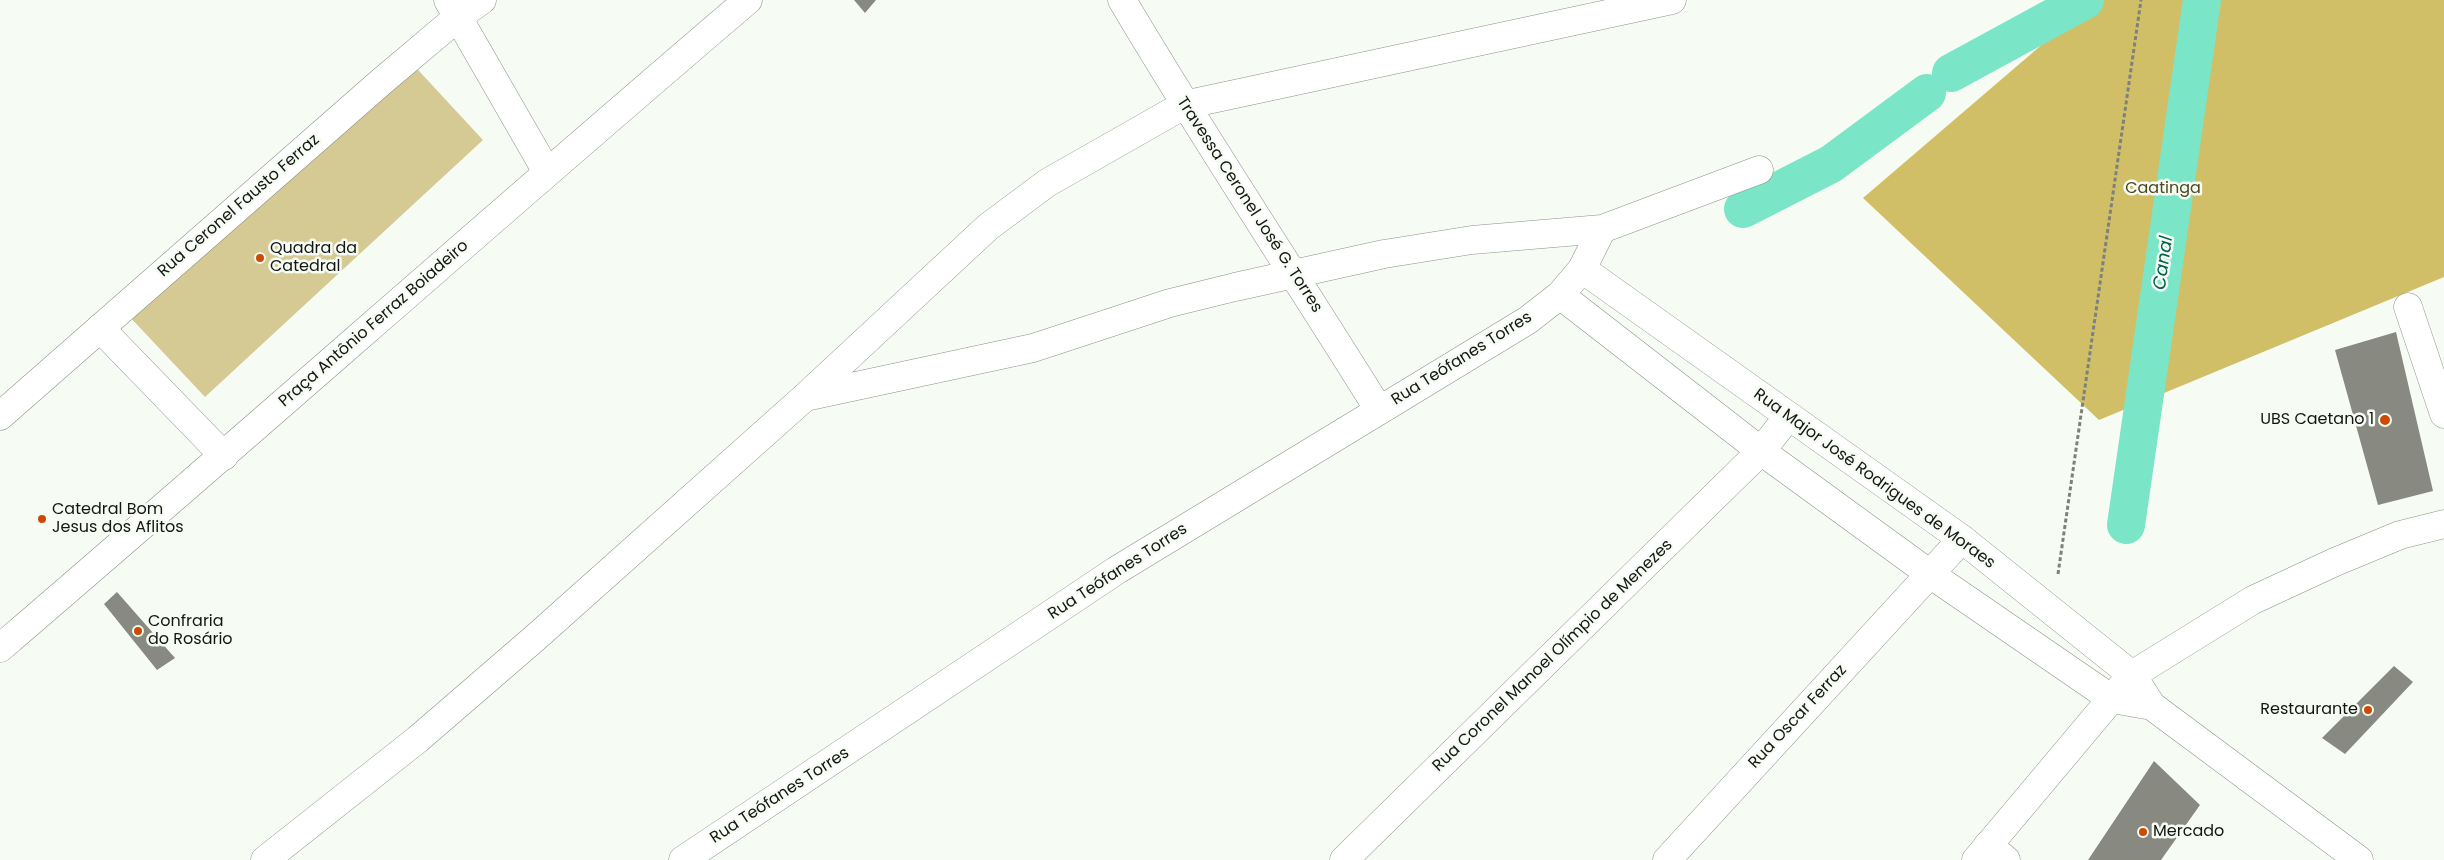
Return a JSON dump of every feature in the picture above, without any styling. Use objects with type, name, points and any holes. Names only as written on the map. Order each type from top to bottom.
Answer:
[{"type":"street","name":"Rua Ceronel Fausto Ferraz","points":[[0,416],[100,328],[453,8],[482,0]]},
{"type":"street","name":"Praça Antônio Ferraz Boiadeiro","points":[[0,648],[224,456],[547,172],[748,0]]},
{"type":"street","name":"Travessa Ceronel José G. Torres","points":[[1122,0],[1184,105],[1294,273],[1379,410]]},
{"type":"street","points":[[265,860],[425,732],[535,638],[804,398],[988,228],[1047,183],[1184,105],[1672,0]]},
{"type":"street","points":[[453,8],[547,172]]},
{"type":"street","points":[[804,398],[1033,348],[1170,304],[1294,273],[1429,246],[1602,229],[1759,170]]},
{"type":"street","name":"Rua Teófanes Torres","points":[[683,860],[1116,570],[1500,338],[1560,295],[1582,269],[1602,229]]},
{"type":"street","name":"Rua Major José Rodrigues de Moraes","points":[[1582,269],[1962,539],[2132,675],[2152,706],[2359,860]]},
{"type":"street","points":[[1560,295],[1761,451],[1930,574],[2112,699]]},
{"type":"street","points":[[2408,307],[2444,414]]},
{"type":"street","points":[[100,328],[224,456]]},
{"type":"street","name":"Rua Coronel Manoel Olímpio de Menezes","points":[[1344,860],[1761,451],[1788,417]]},
{"type":"street","points":[[1990,855],[2132,675],[2253,600],[2335,562],[2400,535],[2444,524]]},
{"type":"street","name":"Rua Oscar Ferraz","points":[[1667,860],[1962,539]]},
{"type":"street","name":"Rua Major José Rodrigues de Moraes","points":[[2112,699],[2152,706]]},
{"type":"path","points":[[2052,612],[2141,0]]},
{"type":"shaded area","points":[[407,58],[483,140],[205,397],[128,315]]},
{"type":"green space","name":"Caatinga","points":[[2094,0],[2444,0],[2444,277],[2099,420],[1863,198]]},
{"type":"building","points":[[854,0],[876,0],[865,13]]},
{"type":"building","name":"UBS Caetano 1","points":[[2396,332],[2433,491],[2378,505],[2335,350]]},
{"type":"building","name":"Confraria do Rosário","points":[[117,592],[175,658],[157,670],[104,604]]},
{"type":"building","name":"Restaurante","points":[[2394,666],[2413,682],[2345,754],[2322,738]]},
{"type":"building","name":"Mercado","points":[[2154,761],[2200,805],[2161,860],[2088,860]]},
{"type":"waterway","points":[[1951,73],[2085,0]]},
{"type":"waterway","name":"Canal","points":[[2126,525],[2202,0]]},
{"type":"waterway","points":[[1743,209],[1831,164],[1927,93]]},
{"type":"place","name":"Quadra da Catedral","points":[[260,258]]},
{"type":"place","name":"UBS Caetano 1","points":[[2385,420]]},
{"type":"place","name":"Catedral Bom Jesus dos Aflitos","points":[[42,519]]},
{"type":"place","name":"Confraria do Rosário","points":[[138,631]]},
{"type":"place","name":"Restaurante","points":[[2368,710]]},
{"type":"place","name":"Mercado","points":[[2143,832]]}]
